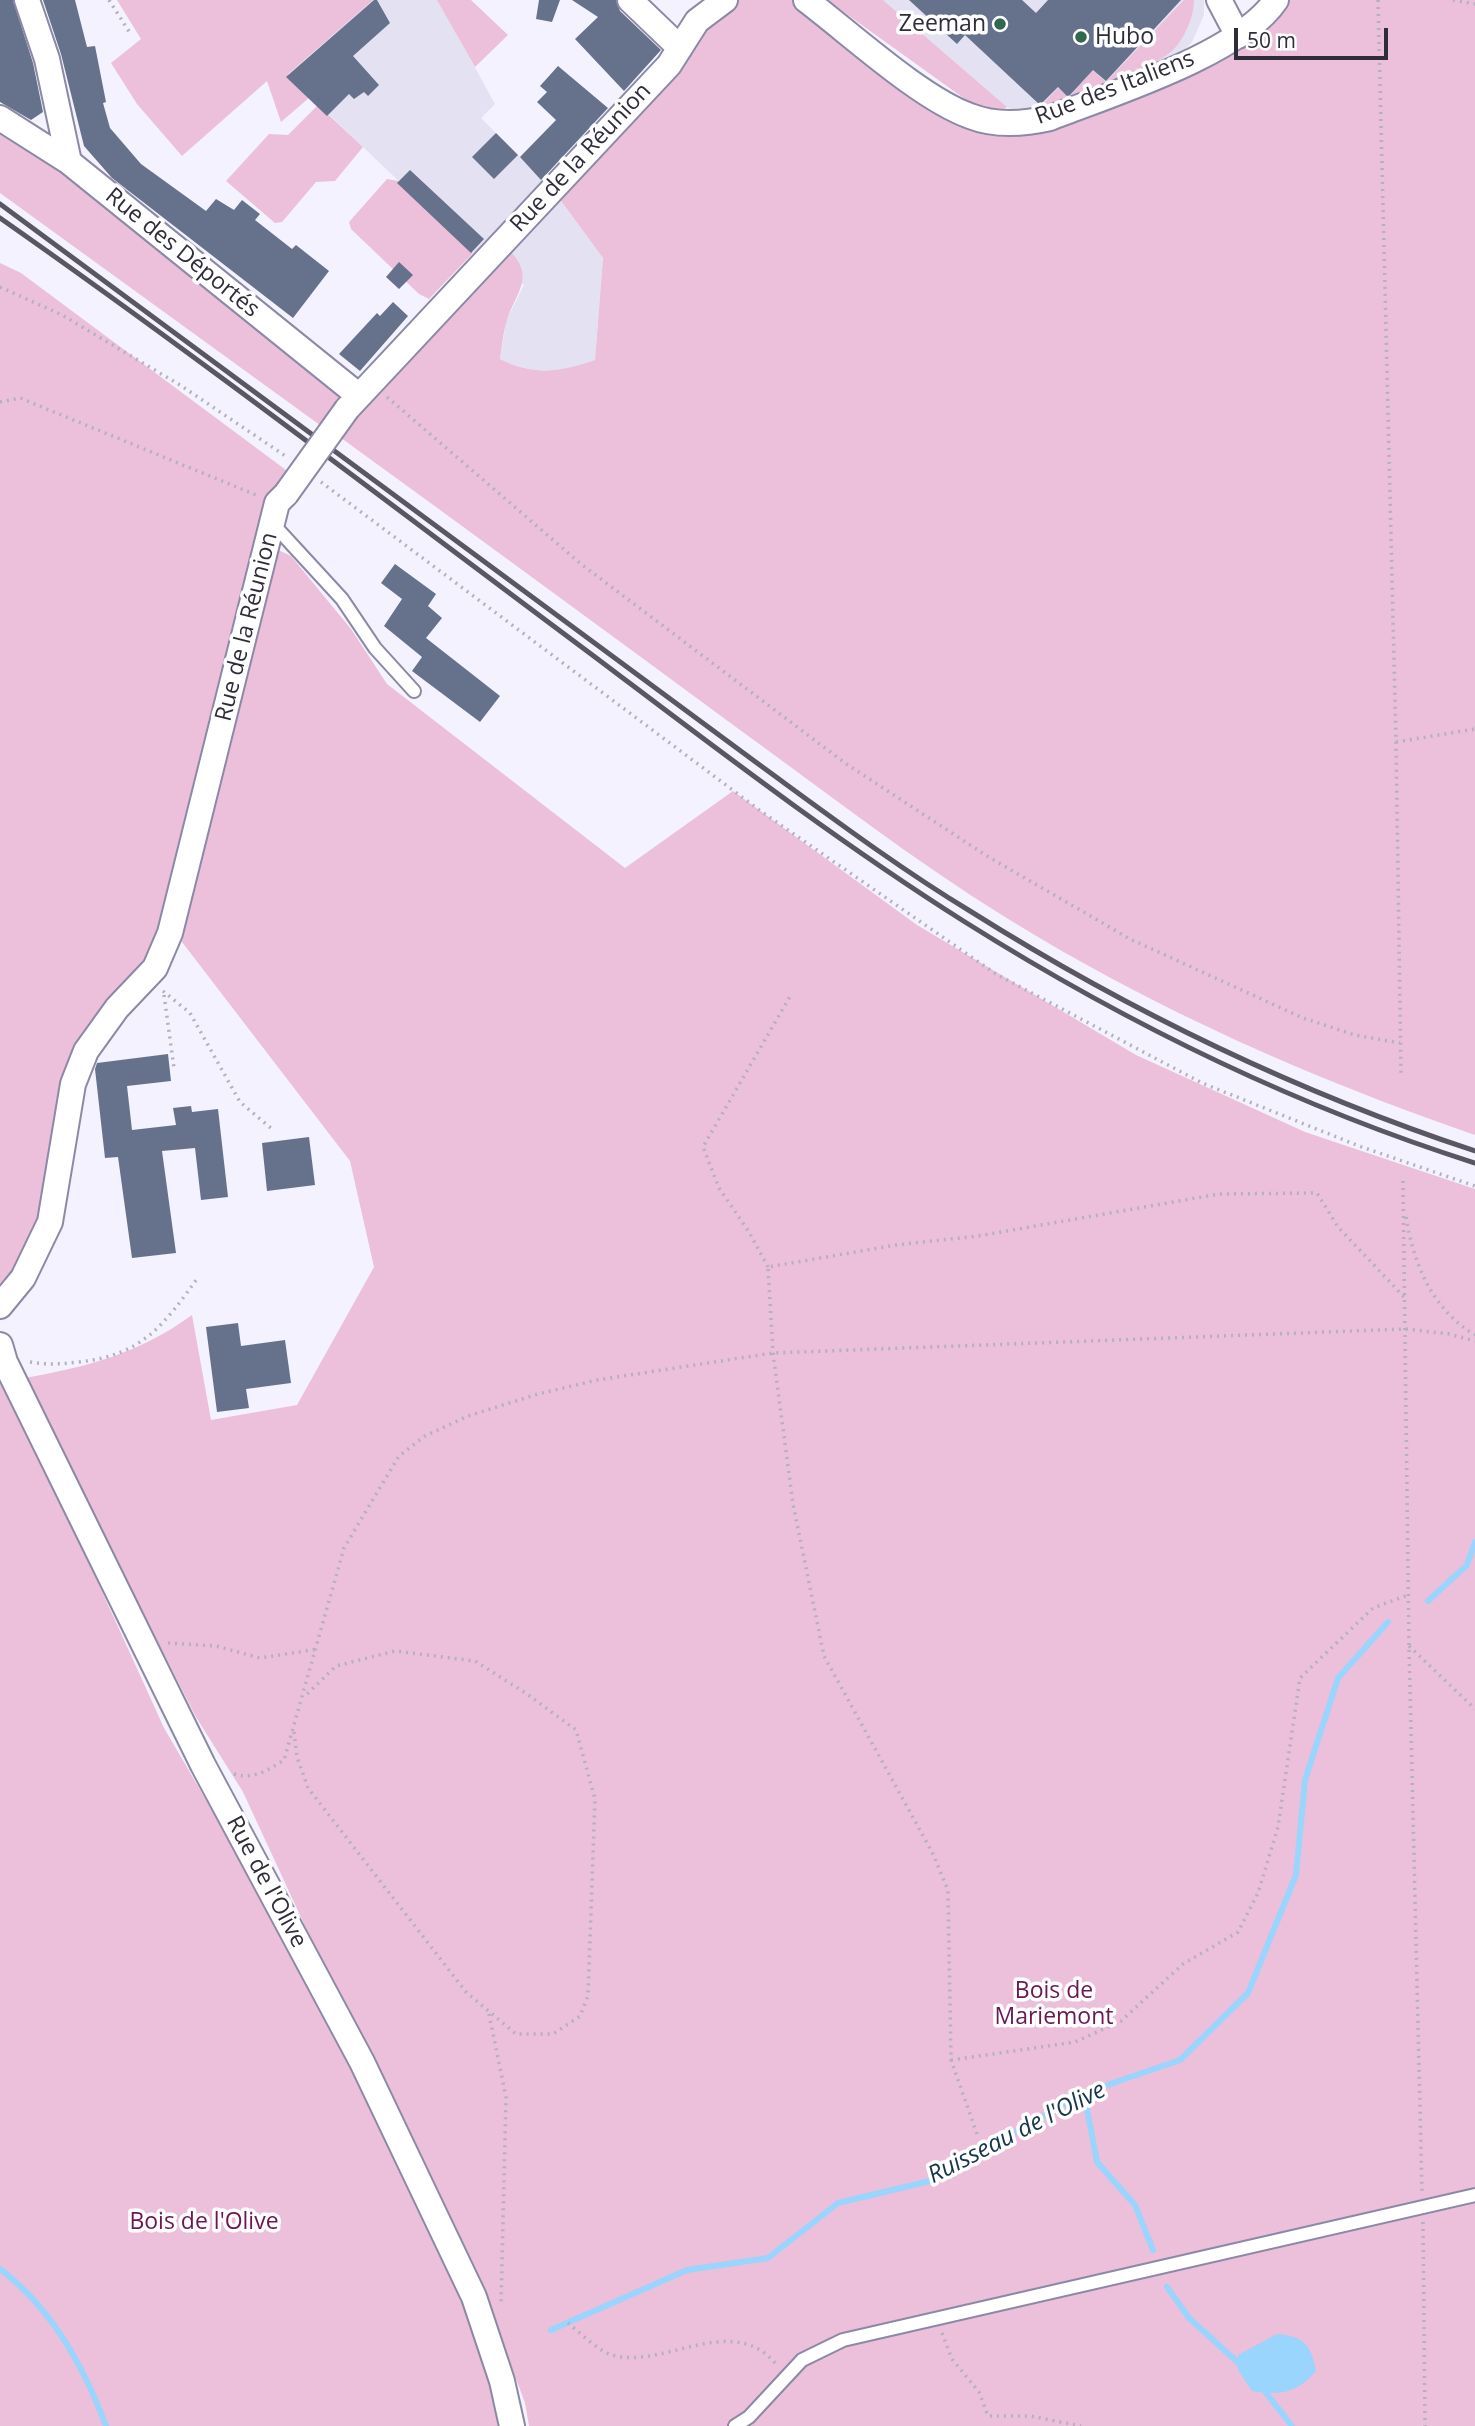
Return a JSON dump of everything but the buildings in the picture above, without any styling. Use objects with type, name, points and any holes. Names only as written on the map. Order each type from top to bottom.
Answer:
[{"type":"street","points":[[27,0],[47,59],[69,162]]},
{"type":"street","points":[[630,0],[680,48],[697,21],[725,0]]},
{"type":"street","name":"Rue des Italiens","points":[[806,0],[927,93],[968,116],[987,121],[1029,123],[1050,118],[1170,71],[1238,36],[1264,15],[1276,0]]},
{"type":"street","points":[[1219,0],[1238,36]]},
{"type":"street","name":"Rue de la Réunion","points":[[0,1306],[23,1278],[50,1223],[74,1084],[86,1051],[117,1007],[155,968],[170,933],[279,507],[358,395],[669,65],[680,48]]},
{"type":"street","name":"Rue des Déportés","points":[[0,118],[69,162],[358,395]]},
{"type":"street","name":"Rue de l'Olive","points":[[1,1347],[203,1765],[362,2062],[474,2297],[512,2426]]},
{"type":"lane","points":[[279,507],[375,648],[414,691]]},
{"type":"lane","points":[[735,2426],[749,2417],[802,2360],[821,2348],[843,2340],[1475,2195]]},
{"type":"path","points":[[109,0],[130,33]]},
{"type":"path","points":[[1378,0],[1401,1073]]},
{"type":"path","points":[[1453,0],[1475,4]]},
{"type":"path","points":[[0,287],[62,315],[180,385],[293,461]]},
{"type":"path","points":[[358,395],[845,763],[987,856],[1130,939],[1254,996],[1303,1018],[1355,1035],[1400,1043]]},
{"type":"path","points":[[0,402],[19,398],[279,507]]},
{"type":"path","points":[[315,478],[762,812],[996,974],[1202,1083],[1346,1141],[1475,1186]]},
{"type":"path","points":[[1396,742],[1475,729]]},
{"type":"path","points":[[155,968],[163,993],[174,1068]]},
{"type":"path","points":[[163,993],[190,1013],[240,1102],[272,1129]]},
{"type":"path","points":[[792,993],[703,1147],[719,1188],[749,1232],[768,1267],[773,1353],[793,1504],[824,1656],[932,1852],[948,1890],[951,2060],[977,2134]]},
{"type":"path","points":[[1403,1181],[1408,1595],[1423,2206],[1424,2426]]},
{"type":"path","points":[[768,1267],[896,1245],[978,1236],[1219,1194],[1317,1193],[1338,1227],[1405,1298]]},
{"type":"path","points":[[1404,1206],[1415,1261],[1424,1282],[1447,1312],[1475,1335]]},
{"type":"path","points":[[1,1347],[24,1361],[55,1365],[126,1352],[146,1340],[169,1318],[199,1276]]},
{"type":"path","points":[[203,1765],[242,1776],[264,1773],[284,1760],[318,1649],[344,1548],[399,1456],[425,1436],[468,1416],[538,1394],[597,1380],[773,1353],[1406,1329],[1449,1334],[1475,1341]]},
{"type":"path","points":[[951,2060],[1074,2042],[1121,2021],[1183,1964],[1238,1932],[1258,1893],[1278,1827],[1300,1678],[1373,1608],[1408,1595]]},
{"type":"path","points":[[142,1641],[216,1646],[260,1658],[318,1649]]},
{"type":"path","points":[[1409,1646],[1475,1709]]},
{"type":"path","points":[[293,1729],[297,1757],[308,1788],[466,1992],[516,2034],[553,2034],[580,2016],[587,1996],[595,1799],[576,1730],[475,1661],[395,1651],[336,1666],[302,1699]]},
{"type":"path","points":[[485,2329],[504,2302],[505,2237],[506,2097],[489,2012]]},
{"type":"path","points":[[936,2318],[952,2359],[979,2392],[988,2416],[1030,2416],[1081,2426]]},
{"type":"path","points":[[568,2323],[610,2355],[629,2356],[729,2341],[752,2344],[768,2355],[787,2376]]},
{"type":"shaded area","points":[[373,0],[438,0],[495,104],[481,118],[553,190],[603,258],[595,360],[569,370],[520,370],[500,359],[506,321],[524,285],[483,262],[287,74]]},
{"type":"shaded area","points":[[883,0],[1204,0],[1204,15],[1192,42],[1180,55],[1021,115],[1007,107]]},
{"type":"green space","points":[[117,0],[373,0],[288,74],[310,97],[281,122],[267,81],[182,156],[137,104],[111,63],[141,39]]},
{"type":"green space","points":[[437,0],[471,0],[508,35],[475,67]]},
{"type":"green space","points":[[725,0],[806,0],[927,93],[1007,122],[1170,70],[1276,0],[1475,0],[1475,1135],[1354,1090],[1234,1039],[1117,982],[1005,917],[871,826],[337,435],[509,250],[517,260],[523,277],[506,325],[500,359],[535,370],[571,367],[595,360],[603,258],[553,190]]},
{"type":"green space","points":[[827,0],[883,0],[1007,107],[1000,111],[976,107]]},
{"type":"green space","points":[[1184,0],[1194,0],[1192,13],[1188,26],[1173,50],[1147,67],[1110,84],[1041,106],[1058,88],[1069,97],[1093,70],[1106,82]]},
{"type":"green space","points":[[318,105],[363,147],[335,181],[316,182],[282,222],[275,223],[226,181],[269,134],[288,135]]},
{"type":"green space","points":[[0,132],[63,172],[348,396],[324,428],[0,193]]},
{"type":"green space","points":[[387,179],[398,181],[473,253],[429,299],[419,294],[351,229],[349,222]]},
{"type":"green space","points":[[0,263],[21,273],[290,473],[162,943],[86,1043],[61,1147],[31,1244],[0,1291]]},
{"type":"green space","name":"Bois de Mariemont","points":[[278,550],[291,556],[351,629],[387,684],[625,868],[733,791],[917,925],[1136,1055],[1305,1132],[1475,1189],[1475,2426],[529,2426],[525,2403],[474,2265],[374,2075],[243,1792],[196,1717],[24,1378],[112,1357],[153,1339],[192,1315],[211,1420],[297,1405],[374,1267],[350,1161],[182,942],[213,798]]},
{"type":"green space","name":"Bois de l'Olive","points":[[0,1356],[5,1378],[164,1728],[288,1940],[462,2292],[503,2426],[0,2426]]},
{"type":"water","points":[[1277,2334],[1294,2337],[1305,2344],[1312,2355],[1316,2371],[1302,2384],[1287,2391],[1252,2391],[1238,2370],[1238,2355]]},
{"type":"waterway","points":[[1428,1601],[1467,1565],[1475,1542]]},
{"type":"waterway","name":"Ruisseau de l'Olive","points":[[551,2330],[687,2270],[768,2258],[838,2203],[930,2181],[1084,2093],[1180,2060],[1248,1993],[1296,1875],[1305,1780],[1338,1678],[1388,1622]]},
{"type":"waterway","points":[[1084,2093],[1097,2162],[1135,2205],[1153,2250]]},
{"type":"waterway","points":[[0,2269],[35,2302],[64,2340],[87,2381],[106,2426]]},
{"type":"waterway","points":[[1167,2287],[1189,2318],[1244,2368]]},
{"type":"waterway","points":[[1263,2389],[1292,2426]]},
{"type":"railway","points":[[0,204],[757,763],[942,894],[1091,982],[1215,1046],[1343,1103],[1475,1151]]},
{"type":"railway","points":[[0,218],[223,379],[775,792],[965,922],[1086,994],[1212,1059],[1342,1115],[1475,1163]]},
{"type":"place","name":"Zeeman","points":[[1000,24]]},
{"type":"place","name":"Hubo","points":[[1081,37]]}]
